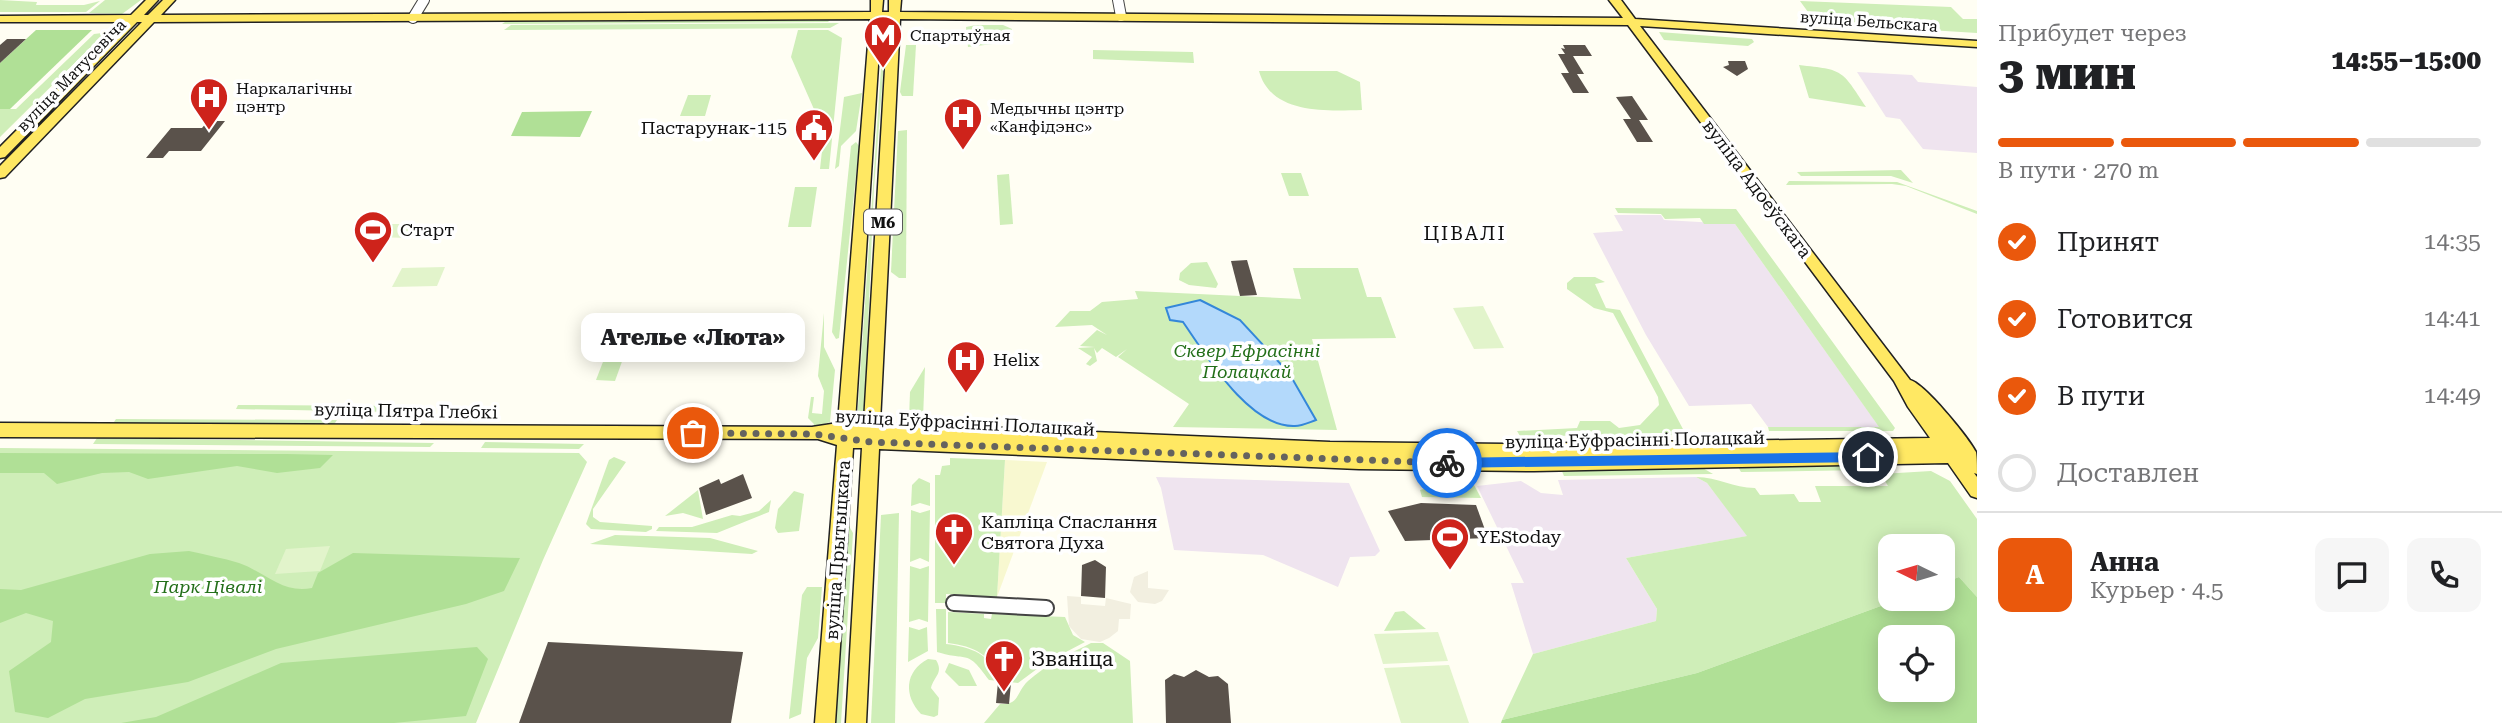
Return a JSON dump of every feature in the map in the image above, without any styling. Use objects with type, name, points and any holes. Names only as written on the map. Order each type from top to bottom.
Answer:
[{"type":"main road","name":"вуліца Матусевіча","points":[[0,154],[152,0]]},
{"type":"main road","name":"вуліца Матусевіча","points":[[0,174],[169,0]]},
{"type":"main road","name":"вуліца Прытыцкага","points":[[825,723],[877,0]]},
{"type":"main road","name":"вуліца Прытыцкага","points":[[856,723],[895,0]]},
{"type":"main road","name":"вуліца Адоеўскага","points":[[1615,0],[1900,377],[1914,403],[1965,453],[1977,491]]},
{"type":"main road","name":"вуліца Бельскага","points":[[0,19],[895,15],[1630,21],[1977,44]]},
{"type":"main road","name":"вуліца Пятра Глебкі","points":[[0,430],[813,434]]},
{"type":"main road","name":"вуліца Еўфрасінні Полацкай","points":[[813,434],[1359,462],[1544,464],[1965,453]]},
{"type":"main road","points":[[840,524],[867,524]]},
{"type":"street","points":[[413,18],[424,0]]},
{"type":"street","points":[[1118,0],[1121,16]]},
{"type":"street","points":[[954,603],[1046,608]]},
{"type":"shaded area","points":[[1857,72],[1912,75],[1918,82],[1977,87],[1977,153],[1923,149],[1900,119],[1886,117]]},
{"type":"shaded area","points":[[1614,215],[1661,215],[1664,220],[1735,224],[1880,428],[1776,429],[1768,427],[1751,404],[1689,406],[1646,335],[1593,233],[1623,231]]},
{"type":"shaded area","points":[[1156,477],[1349,483],[1380,551],[1375,556],[1350,557],[1338,587],[1263,555],[1174,550],[1161,488]]},
{"type":"shaded area","points":[[1696,477],[1707,483],[1748,536],[1626,558],[1657,609],[1656,621],[1533,654],[1511,583],[1524,583],[1477,486],[1521,481],[1541,493],[1563,495],[1558,480]]},
{"type":"shaded area","points":[[1148,571],[1148,588],[1169,590],[1162,601],[1155,604],[1138,602],[1130,592],[1134,577]]},
{"type":"shaded area","points":[[1067,596],[1081,597],[1081,604],[1105,606],[1106,598],[1131,604],[1130,619],[1119,619],[1118,631],[1100,642],[1081,639],[1069,626]]},
{"type":"green space","points":[[0,0],[37,2],[36,5],[84,5],[100,1],[86,12],[0,12]]},
{"type":"green space","points":[[105,0],[141,0],[122,14],[89,13]]},
{"type":"green space","points":[[1800,1],[1951,7],[1963,19],[1977,19],[1977,33],[1816,23]]},
{"type":"green space","points":[[830,20],[828,22],[502,24],[505,22]]},
{"type":"green space","points":[[839,23],[830,28],[504,30],[511,25]]},
{"type":"green space","points":[[884,24],[887,25],[874,188],[864,417],[857,421]]},
{"type":"green space","points":[[1003,25],[1012,29],[1010,42],[968,47],[966,27]]},
{"type":"green space","points":[[36,30],[92,30],[10,109],[0,109],[0,63]]},
{"type":"green space","points":[[798,30],[828,30],[842,38],[829,169],[820,169],[824,132],[791,57]]},
{"type":"green space","points":[[1659,32],[1752,39],[1754,42],[1748,46],[1664,40]]},
{"type":"green space","points":[[94,34],[103,35],[0,137],[0,109],[16,109]]},
{"type":"green space","points":[[906,45],[916,45],[913,96],[902,96],[900,92]]},
{"type":"green space","points":[[1093,50],[1193,52],[1194,63],[1093,59]]},
{"type":"green space","points":[[1799,65],[1825,68],[1840,74],[1846,78],[1866,107],[1809,98]]},
{"type":"green space","points":[[1259,71],[1337,71],[1360,82],[1362,110],[1317,110],[1288,103],[1275,96],[1265,85]]},
{"type":"green space","points":[[862,93],[856,131],[841,146],[839,166],[835,169],[844,97]]},
{"type":"green space","points":[[688,95],[711,95],[705,116],[680,116]]},
{"type":"green space","points":[[592,111],[580,137],[511,136],[522,112]]},
{"type":"green space","points":[[907,130],[906,278],[899,278],[891,272],[898,131]]},
{"type":"green space","points":[[856,142],[859,146],[839,338],[836,339],[832,332],[851,146]]},
{"type":"green space","points":[[1901,170],[1913,183],[1891,176],[1801,176],[1797,172]]},
{"type":"green space","points":[[1281,173],[1301,173],[1309,196],[1289,196]]},
{"type":"green space","points":[[1009,174],[1013,224],[1000,225],[997,175]]},
{"type":"green space","points":[[1789,181],[1897,182],[1977,211],[1977,214],[1906,186],[1786,185]]},
{"type":"green space","points":[[795,187],[817,187],[811,227],[788,227]]},
{"type":"green space","points":[[1615,208],[1736,209],[1895,428],[1893,431],[1769,431],[1768,427],[1879,427],[1735,224],[1704,224],[1700,218],[1665,219],[1661,214],[1618,213]]},
{"type":"green space","points":[[382,224],[416,224],[408,238],[374,237]]},
{"type":"green space","points":[[1207,262],[1218,284],[1216,288],[1189,285],[1179,280],[1180,273],[1191,263]]},
{"type":"green space","points":[[445,267],[437,286],[392,287],[402,268]]},
{"type":"green space","name":"Сквер Ефрасінні Полацкай","points":[[1293,268],[1358,268],[1367,297],[1381,297],[1396,338],[1312,339],[1337,430],[1173,427],[1189,404],[1118,357],[1127,349],[1116,357],[1102,348],[1097,353],[1094,348],[1097,361],[1090,366],[1086,364],[1092,357],[1078,348],[1095,347],[1080,346],[1097,330],[1107,335],[1092,325],[1055,327],[1070,311],[1090,311],[1102,302],[1138,299],[1135,291],[1301,299]]},
{"type":"green space","points":[[1574,277],[1595,277],[1605,282],[1595,284],[1606,308],[1620,310],[1684,431],[1682,435],[1520,436],[1517,431],[1577,428],[1580,421],[1610,421],[1619,428],[1640,425],[1659,405],[1658,397],[1613,313],[1594,308],[1567,289],[1567,283]]},
{"type":"green space","points":[[1483,306],[1504,348],[1474,349],[1453,308]]},
{"type":"green space","points":[[824,313],[824,347],[835,370],[830,422],[813,428],[814,424],[808,418],[811,397],[814,397],[812,413],[822,414],[824,391],[818,376]]},
{"type":"green space","points":[[611,341],[629,342],[615,381],[596,380]]},
{"type":"green space","points":[[925,367],[923,419],[909,419],[910,392]]},
{"type":"green space","points":[[238,405],[402,408],[392,412],[236,409]]},
{"type":"green space","points":[[116,419],[337,420],[333,426],[112,425]]},
{"type":"green space","points":[[97,438],[434,443],[430,447],[93,444]]},
{"type":"green space","points":[[485,442],[584,444],[579,449],[481,448]]},
{"type":"green space","name":"Парк Цівалі","points":[[0,448],[579,453],[587,462],[543,560],[476,723],[0,723]]},
{"type":"green space","points":[[0,453],[333,455],[320,468],[277,473],[237,466],[148,479],[129,472],[102,473],[57,484],[44,473],[0,473]]},
{"type":"green space","points":[[614,457],[626,462],[593,509],[593,517],[600,522],[652,526],[652,529],[646,532],[591,529],[586,524],[609,460]]},
{"type":"green space","points":[[950,458],[1005,460],[997,597],[946,594],[946,603],[935,603],[935,475],[940,475],[942,466],[950,465]]},
{"type":"green space","points":[[1005,460],[1047,462],[997,597]]},
{"type":"green space","points":[[1857,464],[1866,470],[1741,472],[1738,467]]},
{"type":"green space","points":[[1701,467],[1713,474],[1564,476],[1561,469]]},
{"type":"green space","points":[[1931,471],[1950,481],[1977,519],[1977,597],[1959,577],[1955,578],[1955,534],[1878,534],[1878,607],[1697,673],[1502,720],[1533,654],[1656,621],[1657,609],[1626,558],[1747,536],[1707,483],[1696,477],[1755,488],[1760,495],[1794,494],[1799,502],[1821,502],[1815,486],[1888,486],[1881,474]]},
{"type":"green space","points":[[919,478],[930,483],[930,506],[920,503],[911,506],[912,485]]},
{"type":"green space","points":[[1442,484],[1474,485],[1481,498],[1422,497],[1420,490]]},
{"type":"green space","points":[[698,490],[703,519],[683,513],[665,516]]},
{"type":"green space","points":[[794,491],[804,494],[799,531],[778,533],[775,528],[778,509]]},
{"type":"green space","points":[[771,500],[769,512],[717,533],[656,531],[659,527],[692,527],[732,515],[740,516],[759,511]]},
{"type":"green space","points":[[911,510],[920,513],[930,510],[929,562],[920,558],[910,562]]},
{"type":"green space","points":[[899,513],[895,723],[871,723],[881,515]]},
{"type":"green space","points":[[849,526],[853,533],[841,723],[835,723]]},
{"type":"green space","points":[[615,535],[710,538],[758,551],[752,554],[590,544]]},
{"type":"green space","points":[[330,546],[320,571],[275,574],[286,549]]},
{"type":"green space","points":[[189,551],[239,563],[283,585],[301,589],[312,588],[318,573],[353,553],[520,558],[504,591],[466,604],[276,649],[188,682],[85,699],[48,718],[15,712],[9,671],[51,642],[53,621],[26,613],[0,623],[0,589],[21,590],[150,554]]},
{"type":"green space","points":[[910,566],[920,569],[929,566],[928,622],[919,619],[909,622]]},
{"type":"green space","points":[[1959,577],[1977,597],[1977,723],[1501,723],[1502,720],[1697,673],[1878,607],[1878,611],[1955,611],[1955,578]]},
{"type":"green space","points":[[807,587],[822,587],[818,638],[807,658],[801,714],[789,719],[802,595]]},
{"type":"green space","points":[[936,609],[946,609],[946,644],[964,647],[986,658],[999,681],[989,680],[971,660],[937,652]]},
{"type":"green space","points":[[1404,611],[1426,629],[1384,631],[1395,612]]},
{"type":"green space","points":[[948,612],[984,614],[984,618],[991,619],[992,614],[1065,617],[1073,635],[1085,642],[1045,663],[1018,683],[1001,681],[993,665],[981,653],[948,643]]},
{"type":"green space","points":[[909,627],[919,630],[927,627],[928,651],[908,662]]},
{"type":"green space","points":[[1438,632],[1448,661],[1383,664],[1374,634]]},
{"type":"green space","points":[[1091,643],[1103,643],[1130,661],[1133,723],[984,723],[1000,704],[1014,700],[1035,675]]},
{"type":"green space","points":[[477,647],[488,659],[466,716],[394,723],[121,723],[156,717],[281,663]]},
{"type":"green space","points":[[928,659],[936,660],[939,668],[931,688],[939,698],[938,715],[934,717],[921,714],[909,692],[914,671]]},
{"type":"green space","points":[[949,663],[969,670],[977,686],[959,686],[945,672]]},
{"type":"green space","points":[[1449,665],[1469,723],[1401,723],[1384,668]]},
{"type":"water","points":[[1200,300],[1240,320],[1289,373],[1316,420],[1298,426],[1278,423],[1245,403],[1216,370],[1183,322],[1170,320],[1166,308]]},
{"type":"building","points":[[7,39],[26,39],[0,63],[0,45]]},
{"type":"building","points":[[1563,45],[1585,45],[1592,56],[1573,56],[1584,74],[1577,74],[1589,93],[1573,93],[1561,73],[1569,73],[1558,54],[1565,54],[1561,48],[1565,49]]},
{"type":"building","points":[[1728,61],[1745,61],[1748,69],[1737,76],[1723,67],[1729,65]]},
{"type":"building","points":[[1632,96],[1648,120],[1639,120],[1653,142],[1637,142],[1623,119],[1631,119],[1616,97]]},
{"type":"building","points":[[208,121],[225,121],[201,151],[169,151],[163,158],[146,158],[171,128],[202,128]]},
{"type":"building","points":[[1247,260],[1257,295],[1240,296],[1231,261]]},
{"type":"building","points":[[743,474],[752,498],[706,515],[699,488],[719,479],[721,484]]},
{"type":"building","name":"YEStoday","points":[[1421,503],[1476,505],[1488,538],[1405,541],[1388,511]]},
{"type":"building","points":[[1095,560],[1106,567],[1105,598],[1081,596],[1082,565]]},
{"type":"building","points":[[548,642],[743,652],[731,723],[519,723]]},
{"type":"building","points":[[1196,670],[1209,677],[1218,676],[1228,684],[1231,723],[1166,723],[1165,680],[1174,674],[1184,677]]},
{"type":"building","name":"Званіца","points":[[998,682],[1011,683],[1009,704],[996,703]]},
{"type":"way so far","points":[[693,433],[813,434],[871,442],[1322,461],[1447,463]]},
{"type":"place","name":"Спартыўная","points":[[883,69]]},
{"type":"place","name":"Наркалагічны цэнтр","points":[[209,131]]},
{"type":"place","name":"Медычны цэнтр «Канфідэнс»","points":[[963,151]]},
{"type":"place","name":"Пастарунак-115","points":[[814,162]]},
{"type":"place","name":"Старт","points":[[373,264]]},
{"type":"place","name":"Helix","points":[[966,394]]},
{"type":"place","name":"Ателье «Люта»","points":[[693,433]]},
{"type":"place","name":"Капліца Спаслання Святога Духа","points":[[954,566]]},
{"type":"place","name":"YEStoday","points":[[1450,571]]},
{"type":"place","name":"Званіца","points":[[1004,693]]},
{"type":"district","name":"ЦІВАЛІ","points":[[1465,233]]},
{"type":"route","points":[[1447,463],[1868,457]]}]
